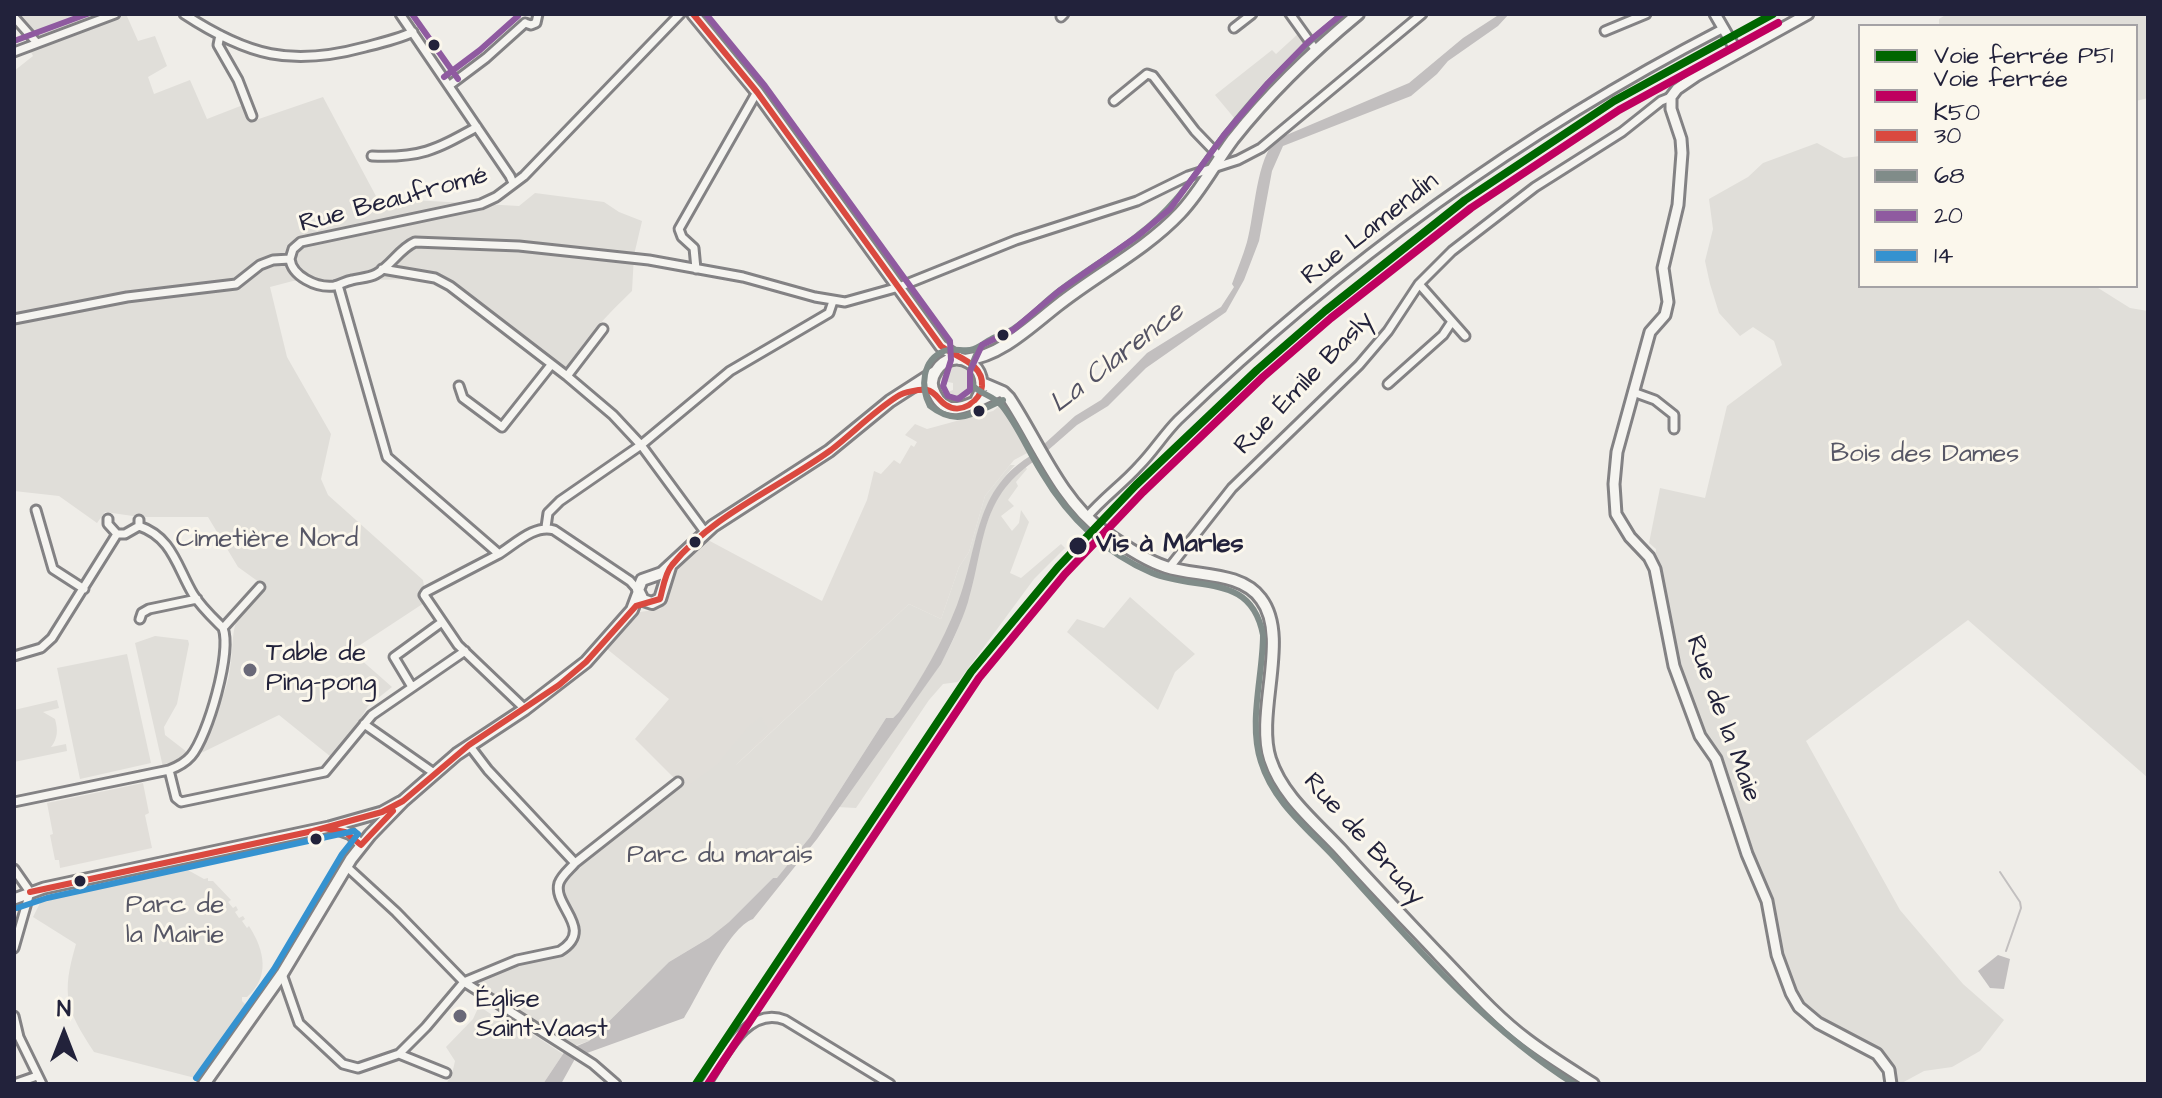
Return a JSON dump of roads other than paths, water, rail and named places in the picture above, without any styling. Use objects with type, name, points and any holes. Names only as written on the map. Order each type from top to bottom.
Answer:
[{"type":"main road","points":[[693,14],[757,92],[941,346],[944,356],[932,382],[934,393],[943,404],[953,409],[967,407],[977,399],[999,391]]},
{"type":"main road","points":[[204,1084],[282,974],[361,845],[403,801],[469,745],[559,685],[586,662],[632,610],[641,595],[640,583],[670,567],[705,532],[829,451],[949,360],[962,360],[989,352],[1018,338],[1065,299],[1156,234],[1191,200],[1276,89],[1315,49],[1358,14]]},
{"type":"main road","points":[[941,346],[999,391]]},
{"type":"main road","points":[[977,399],[989,352]]},
{"type":"main road","points":[[904,392],[926,390],[934,393]]},
{"type":"main road","name":"Rue de Bruay","points":[[999,391],[1009,398],[1039,450],[1087,517],[1118,541],[1169,568],[1239,582],[1252,588],[1262,599],[1273,629],[1268,749],[1289,795],[1495,1012],[1526,1039],[1593,1084]]},
{"type":"main road","points":[[641,595],[652,603],[660,599],[670,567]]},
{"type":"main road","points":[[649,578],[660,580],[663,586]]},
{"type":"street","points":[[14,52],[115,14]]},
{"type":"street","points":[[184,14],[220,35],[265,54],[298,58],[344,53],[413,32]]},
{"type":"street","points":[[400,14],[513,183]]},
{"type":"street","points":[[450,85],[486,58],[524,18],[531,25],[536,23],[538,14]]},
{"type":"street","name":"Rue Beaufromé","points":[[14,319],[127,297],[236,284],[260,265],[290,259],[293,249],[301,242],[481,204],[509,189],[524,176],[680,14]]},
{"type":"street","points":[[1234,28],[1252,14]]},
{"type":"street","points":[[1290,14],[1315,49]]},
{"type":"street","points":[[290,259],[295,274],[328,286],[375,275],[405,247],[415,242],[519,246],[649,260],[743,277],[833,301],[851,301],[899,287],[1016,240],[1137,201],[1218,162],[1238,160],[1261,148],[1422,14]]},
{"type":"street","points":[[1605,31],[1646,14]]},
{"type":"street","points":[[1715,14],[1737,52]]},
{"type":"street","points":[[1671,97],[1686,82],[1808,14]]},
{"type":"street","points":[[14,17],[37,43]]},
{"type":"street","name":"Rue Lamendin","points":[[1087,517],[1140,466],[1176,422],[1365,256],[1512,151],[1600,97],[1722,29]]},
{"type":"street","points":[[220,35],[218,45],[238,80],[252,116]]},
{"type":"street","points":[[1114,101],[1147,74],[1153,76],[1218,162]]},
{"type":"street","points":[[696,269],[694,248],[682,237],[679,229],[757,92]]},
{"type":"street","name":"Rue Émile Basly","points":[[1169,568],[1232,488],[1367,356],[1419,284],[1452,251],[1535,187],[1671,97]]},
{"type":"street","name":"Rue de la Maie","points":[[1671,97],[1682,153],[1678,205],[1663,268],[1668,302],[1665,315],[1650,332],[1617,452],[1614,484],[1616,514],[1655,569],[1674,666],[1700,736],[1716,759],[1747,854],[1767,901],[1777,955],[1799,1007],[1818,1023],[1877,1054],[1889,1070],[1891,1084]]},
{"type":"street","points":[[372,156],[418,156],[477,127]]},
{"type":"street","points":[[382,269],[435,278],[450,286],[567,376],[641,445],[705,532]]},
{"type":"street","points":[[1419,284],[1465,336]]},
{"type":"street","points":[[338,285],[387,457],[499,554]]},
{"type":"street","points":[[546,527],[548,513],[560,501],[641,445],[730,371],[829,313],[833,301]]},
{"type":"street","points":[[1388,384],[1443,335],[1451,323]]},
{"type":"street","points":[[567,376],[603,329]]},
{"type":"street","points":[[459,386],[463,398],[502,427],[551,365]]},
{"type":"street","points":[[1633,392],[1655,400],[1674,415],[1674,429]]},
{"type":"street","points":[[36,510],[53,569],[84,589]]},
{"type":"street","points":[[14,802],[169,770],[190,756],[198,744],[220,682],[226,638],[223,628],[197,599],[167,544],[139,523],[125,534],[117,534],[108,524],[108,519]]},
{"type":"street","points":[[525,709],[465,651],[426,600],[426,592],[546,527]]},
{"type":"street","points":[[546,527],[624,578],[641,595]]},
{"type":"street","points":[[14,656],[48,643],[117,534]]},
{"type":"street","points":[[624,578],[649,578]]},
{"type":"street","points":[[223,628],[260,587]]},
{"type":"street","points":[[140,619],[142,613],[149,609],[197,599]]},
{"type":"street","points":[[412,687],[394,657],[442,622]]},
{"type":"street","points":[[169,770],[176,798],[181,802],[325,772],[372,715],[465,651]]},
{"type":"street","points":[[364,724],[434,773]]},
{"type":"street","points":[[469,745],[488,770],[575,863]]},
{"type":"street","points":[[282,974],[299,1023],[343,1064],[358,1068],[399,1054],[464,982],[495,967],[560,951],[568,946],[574,922],[559,894],[562,877],[575,863],[678,782]]},
{"type":"street","points":[[14,899],[30,892],[329,827],[382,812],[403,801]]},
{"type":"street","points":[[356,820],[364,825],[370,835]]},
{"type":"street","points":[[329,827],[351,834],[361,845]]},
{"type":"street","points":[[347,867],[464,982],[587,1061],[616,1084]]},
{"type":"street","points":[[14,869],[30,892]]},
{"type":"street","points":[[14,948],[30,892]]},
{"type":"street","points":[[14,1016],[19,1037],[42,1084]]},
{"type":"street","points":[[706,1084],[748,1026],[760,1018],[771,1016],[785,1020],[890,1084]]},
{"type":"street","points":[[399,1054],[446,1073]]},
{"type":"street","points":[[14,1084],[37,1076]]},
{"type":"waterway","points":[[2000,872],[2021,908],[2006,951]]},
{"type":"rail line","name":"P51","points":[[696,1084],[971,672],[1058,567],[1136,485],[1257,370],[1325,311],[1465,200],[1614,101],[1773,14]]},
{"type":"rail line","name":"K50","points":[[708,1084],[979,678],[1065,574],[1143,492],[1263,377],[1331,318],[1471,208],[1619,110],[1778,23]]},
{"type":"place","name":"Vis à Marles","points":[[1078,546]]},
{"type":"place","name":"Table de Ping-pong","points":[[250,670]]},
{"type":"place","name":"Église Saint-Vaast","points":[[460,1016]]},
{"type":"water label","name":"La Clarence","points":[[1118,359]]},
{"type":"park label","name":"Bois des Dames","points":[[1925,456]]},
{"type":"park label","name":"Cimetière Nord","points":[[267,541]]},
{"type":"park label","name":"Parc du marais","points":[[720,857]]},
{"type":"park label","name":"Parc de la Mairie","points":[[175,922]]}]
